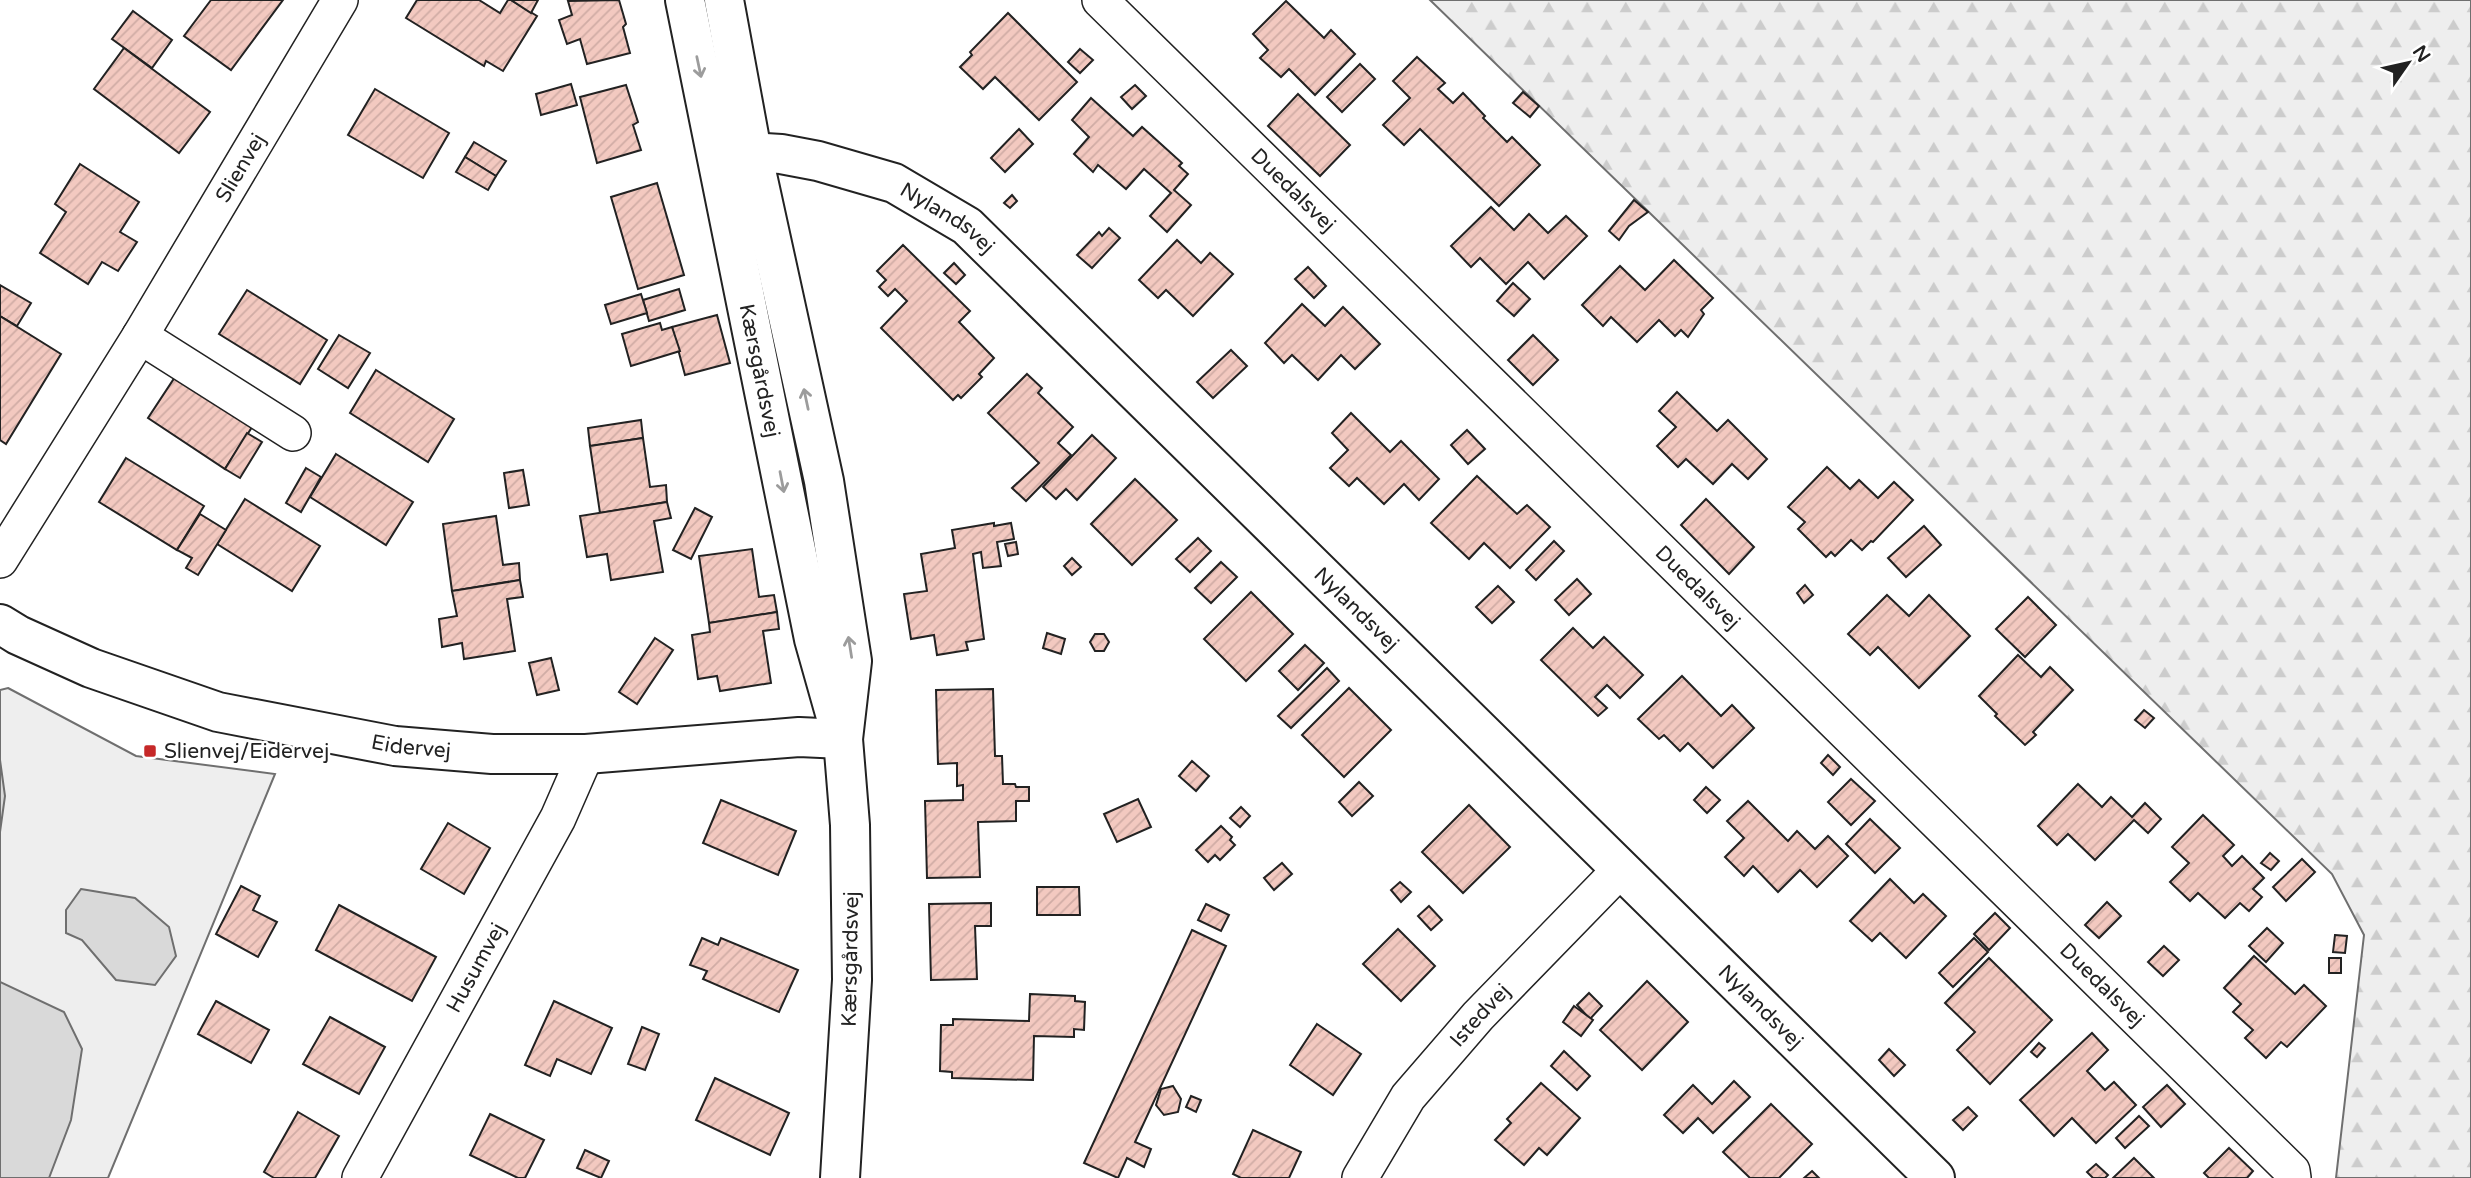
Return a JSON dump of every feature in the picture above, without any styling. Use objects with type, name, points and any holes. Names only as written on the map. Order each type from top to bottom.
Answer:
[{"type":"street","name":"Slienvej","points":[[0,560],[140,336],[340,0]]},
{"type":"street","name":"Kærsgårdsvej","points":[[685,0],[734,154],[826,494],[852,662],[843,739],[850,825],[852,980],[840,1178]]},
{"type":"street","name":"Kærsgårdsvej","points":[[724,0],[734,154]]},
{"type":"street","name":"Duedalsvej","points":[[1100,0],[2292,1171],[2293,1178]]},
{"type":"street","name":"Nylandsvej","points":[[734,154],[818,161],[894,183],[967,226],[1935,1178]]},
{"type":"street","points":[[140,336],[293,433]]},
{"type":"street","name":"Eidervej","points":[[0,624],[91,668],[218,712],[395,746],[492,754],[586,754],[799,737],[843,739]]},
{"type":"street","name":"Husumvej","points":[[360,1178],[558,818],[586,754]]},
{"type":"street","name":"Istedvej","points":[[1360,1178],[1408,1097],[1478,1016],[1621,869]]},
{"type":"green space","points":[[1430,0],[2471,0],[2471,1178],[2336,1178],[2364,935],[2332,874]]},
{"type":"green space","points":[[8,688],[136,756],[275,774],[108,1178],[0,1178],[0,690]]},
{"type":"shaded area","points":[[0,760],[5,796],[0,832]]},
{"type":"shaded area","points":[[81,889],[135,898],[169,927],[176,956],[155,985],[116,980],[82,940],[66,933],[66,910]]},
{"type":"shaded area","points":[[0,982],[64,1012],[82,1049],[71,1120],[49,1178],[0,1178]]},
{"type":"building","points":[[211,0],[283,0],[231,70],[184,36]]},
{"type":"building","points":[[417,0],[479,0],[500,13],[508,0],[511,0],[537,16],[503,71],[486,61],[484,66],[406,18]]},
{"type":"building","points":[[511,0],[538,0],[531,13]]},
{"type":"building","points":[[619,0],[630,53],[587,64],[580,39],[567,44],[559,20],[572,15],[568,1]]},
{"type":"building","points":[[1286,1],[1324,38],[1331,30],[1355,54],[1315,95],[1289,69],[1281,77],[1260,58],[1268,50],[1253,34]]},
{"type":"building","points":[[133,11],[172,40],[152,68],[112,39]]},
{"type":"building","points":[[1008,13],[1077,82],[1039,120],[995,77],[983,89],[960,67],[972,55],[970,52]]},
{"type":"building","points":[[124,48],[210,112],[179,153],[94,89]]},
{"type":"building","points":[[1080,49],[1093,60],[1080,73],[1068,62]]},
{"type":"building","points":[[1417,57],[1445,83],[1438,89],[1453,103],[1463,93],[1507,142],[1512,137],[1540,165],[1499,206],[1420,129],[1404,145],[1383,125],[1410,98],[1393,81]]},
{"type":"building","points":[[1360,64],[1375,79],[1342,112],[1327,97]]},
{"type":"building","points":[[571,84],[577,105],[541,115],[536,94]]},
{"type":"building","points":[[626,85],[638,122],[633,125],[641,150],[597,163],[580,97]]},
{"type":"building","points":[[1135,85],[1146,96],[1132,109],[1121,97]]},
{"type":"building","points":[[375,89],[449,133],[423,178],[348,135]]},
{"type":"building","points":[[1523,92],[1539,106],[1530,117],[1513,103]]},
{"type":"building","points":[[1298,94],[1350,145],[1320,176],[1268,126]]},
{"type":"building","points":[[1091,98],[1133,136],[1142,127],[1182,163],[1179,166],[1188,174],[1174,190],[1191,205],[1167,232],[1150,216],[1171,193],[1144,169],[1126,189],[1098,165],[1093,172],[1074,154],[1089,137],[1072,120]]},
{"type":"building","points":[[1019,129],[1033,144],[1005,172],[991,158]]},
{"type":"building","points":[[474,142],[506,161],[496,176],[465,157]]},
{"type":"building","points":[[465,157],[496,176],[488,190],[456,172]]},
{"type":"building","points":[[80,164],[139,202],[120,232],[137,242],[118,271],[102,262],[88,284],[40,253],[66,212],[55,204]]},
{"type":"building","points":[[657,183],[684,275],[638,289],[611,197]]},
{"type":"building","points":[[1012,195],[1017,201],[1010,208],[1004,203]]},
{"type":"building","points":[[1634,200],[1648,212],[1629,226],[1619,240],[1609,231]]},
{"type":"building","points":[[1491,207],[1514,230],[1529,214],[1548,233],[1566,216],[1587,236],[1544,279],[1528,262],[1506,284],[1480,258],[1471,267],[1451,246]]},
{"type":"building","points":[[1109,228],[1120,238],[1092,268],[1077,255],[1099,232],[1102,236]]},
{"type":"building","points":[[1177,240],[1201,263],[1210,253],[1233,274],[1193,316],[1166,290],[1158,298],[1139,280]]},
{"type":"building","points":[[903,245],[970,311],[959,322],[994,358],[979,374],[982,377],[961,398],[958,395],[953,400],[881,328],[907,301],[895,289],[888,296],[879,287],[886,280],[877,271]]},
{"type":"building","points":[[1674,260],[1713,298],[1701,310],[1704,314],[1688,337],[1681,330],[1675,336],[1659,320],[1637,342],[1611,317],[1603,326],[1582,305],[1620,266],[1645,290]]},
{"type":"building","points":[[954,263],[965,275],[956,284],[944,273]]},
{"type":"building","points":[[1308,267],[1326,286],[1314,298],[1295,279]]},
{"type":"building","points":[[1513,283],[1530,299],[1514,316],[1497,301]]},
{"type":"building","points":[[0,285],[31,303],[17,326],[0,316]]},
{"type":"building","points":[[679,289],[685,310],[649,321],[643,300]]},
{"type":"building","points":[[247,290],[327,340],[300,384],[219,334]]},
{"type":"building","points":[[641,294],[647,313],[611,324],[605,305]]},
{"type":"building","points":[[1302,304],[1325,326],[1343,307],[1380,344],[1355,369],[1341,355],[1318,380],[1292,355],[1284,363],[1265,343]]},
{"type":"building","points":[[717,315],[730,363],[685,375],[672,327]]},
{"type":"building","points":[[0,316],[61,354],[6,444],[0,440]]},
{"type":"building","points":[[660,323],[662,330],[672,327],[680,351],[631,366],[622,334]]},
{"type":"building","points":[[339,335],[370,353],[348,388],[318,369]]},
{"type":"building","points":[[1533,335],[1558,360],[1533,385],[1508,360]]},
{"type":"building","points":[[1231,350],[1247,366],[1213,398],[1197,382]]},
{"type":"building","points":[[376,370],[454,419],[428,462],[350,413]]},
{"type":"building","points":[[177,374],[254,424],[225,469],[148,418]]},
{"type":"building","points":[[1027,374],[1042,388],[1038,393],[1073,427],[1058,443],[1071,455],[1026,501],[1012,488],[1039,463],[988,413]]},
{"type":"building","points":[[1677,392],[1717,431],[1728,420],[1767,459],[1748,479],[1732,464],[1713,484],[1686,459],[1678,467],[1657,446],[1676,427],[1659,411]]},
{"type":"building","points":[[1351,413],[1390,452],[1401,441],[1439,479],[1419,500],[1404,484],[1384,504],[1357,478],[1349,486],[1330,468],[1348,450],[1332,433]]},
{"type":"building","points":[[641,420],[643,438],[590,446],[588,428]]},
{"type":"building","points":[[1467,430],[1485,449],[1468,464],[1451,445]]},
{"type":"building","points":[[247,433],[262,442],[240,478],[225,469]]},
{"type":"building","points":[[1092,435],[1116,458],[1077,500],[1066,489],[1056,499],[1043,487]]},
{"type":"building","points":[[643,438],[650,487],[666,485],[667,502],[600,513],[590,446]]},
{"type":"building","points":[[336,454],[413,502],[386,545],[310,497]]},
{"type":"building","points":[[126,458],[204,506],[177,550],[99,502]]},
{"type":"building","points":[[1827,467],[1850,489],[1859,480],[1878,498],[1894,482],[1913,500],[1862,550],[1851,540],[1835,556],[1831,552],[1826,557],[1798,529],[1805,522],[1788,507]]},
{"type":"building","points":[[306,468],[321,477],[301,512],[286,503]]},
{"type":"building","points":[[523,470],[529,505],[509,508],[504,473]]},
{"type":"building","points":[[1477,476],[1517,514],[1527,505],[1550,527],[1510,568],[1484,543],[1469,559],[1431,523]]},
{"type":"building","points":[[1135,479],[1177,520],[1132,565],[1091,524]]},
{"type":"building","points":[[245,499],[320,546],[292,591],[217,544]]},
{"type":"building","points":[[1706,499],[1754,547],[1729,574],[1681,525]]},
{"type":"building","points":[[667,502],[671,518],[654,521],[663,572],[611,580],[607,554],[587,557],[580,516]]},
{"type":"building","points":[[695,508],[712,517],[691,559],[673,550]]},
{"type":"building","points":[[200,514],[226,530],[198,575],[186,568],[192,558],[177,550]]},
{"type":"building","points":[[496,516],[503,565],[519,563],[520,580],[452,591],[443,524]]},
{"type":"building","points":[[994,523],[994,526],[1011,523],[1014,539],[997,542],[1001,566],[983,568],[981,552],[973,554],[984,639],[966,642],[968,650],[937,655],[934,635],[911,639],[904,594],[927,591],[921,554],[955,548],[952,530]]},
{"type":"building","points":[[1924,526],[1941,545],[1906,577],[1888,558]]},
{"type":"building","points":[[1198,538],[1211,551],[1190,572],[1176,559]]},
{"type":"building","points":[[1554,541],[1564,551],[1536,580],[1526,570]]},
{"type":"building","points":[[1016,542],[1018,554],[1008,556],[1005,544]]},
{"type":"building","points":[[752,549],[759,597],[774,595],[777,612],[709,623],[699,556]]},
{"type":"building","points":[[1072,558],[1081,567],[1072,575],[1064,566]]},
{"type":"building","points":[[1221,562],[1237,577],[1211,603],[1195,588]]},
{"type":"building","points":[[1577,579],[1591,594],[1569,615],[1555,600]]},
{"type":"building","points":[[520,580],[523,597],[507,599],[515,651],[464,659],[462,643],[442,647],[439,619],[457,616],[452,591]]},
{"type":"building","points":[[1805,585],[1813,595],[1804,603],[1797,593]]},
{"type":"building","points":[[1498,586],[1514,602],[1492,623],[1476,607]]},
{"type":"building","points":[[1251,592],[1293,634],[1246,681],[1204,639]]},
{"type":"building","points":[[1887,595],[1909,616],[1929,595],[1970,636],[1919,688],[1878,647],[1870,655],[1848,634]]},
{"type":"building","points":[[2028,597],[2056,625],[2025,657],[1996,629]]},
{"type":"building","points":[[777,612],[779,629],[763,631],[771,683],[720,691],[717,676],[698,679],[692,635],[710,632],[709,623]]},
{"type":"building","points":[[1573,628],[1593,648],[1604,637],[1643,675],[1620,698],[1607,685],[1595,697],[1607,708],[1598,716],[1541,660]]},
{"type":"building","points":[[1047,633],[1065,639],[1061,654],[1043,648]]},
{"type":"building","points":[[1095,634],[1104,634],[1109,642],[1104,651],[1095,651],[1090,642]]},
{"type":"building","points":[[655,638],[673,650],[637,704],[619,692]]},
{"type":"building","points":[[1305,645],[1324,663],[1298,690],[1279,671]]},
{"type":"building","points":[[2018,655],[2041,677],[2050,667],[2073,690],[2033,732],[2036,735],[2025,745],[1979,696]]},
{"type":"building","points":[[551,658],[559,690],[537,695],[529,663]]},
{"type":"building","points":[[1327,668],[1339,681],[1291,728],[1278,716]]},
{"type":"building","points":[[1682,676],[1721,716],[1732,705],[1754,728],[1713,768],[1688,743],[1680,751],[1664,735],[1659,739],[1638,719]]},
{"type":"building","points":[[1349,688],[1391,730],[1344,777],[1302,735]]},
{"type":"building","points":[[993,689],[995,756],[1002,756],[1003,784],[1029,787],[1029,801],[1016,801],[1016,821],[978,822],[980,877],[927,878],[925,801],[963,800],[963,785],[957,786],[957,763],[938,764],[936,690]]},
{"type":"building","points":[[2144,710],[2154,718],[2145,728],[2135,720]]},
{"type":"building","points":[[1828,755],[1840,767],[1833,775],[1821,763]]},
{"type":"building","points":[[1192,761],[1209,776],[1196,791],[1179,776]]},
{"type":"building","points":[[1851,779],[1875,801],[1851,825],[1828,802]]},
{"type":"building","points":[[1359,782],[1373,796],[1352,816],[1339,802]]},
{"type":"building","points":[[2078,784],[2102,807],[2111,797],[2132,817],[2145,803],[2161,819],[2148,833],[2134,820],[2095,860],[2068,834],[2057,845],[2038,826]]},
{"type":"building","points":[[1706,787],[1720,800],[1707,813],[1694,800]]},
{"type":"building","points":[[1138,799],[1151,827],[1117,842],[1104,814]]},
{"type":"building","points":[[721,800],[796,831],[778,875],[703,843]]},
{"type":"building","points":[[1748,801],[1788,841],[1797,831],[1815,849],[1828,836],[1848,856],[1817,887],[1800,870],[1778,892],[1753,866],[1744,876],[1725,857],[1744,838],[1727,821]]},
{"type":"building","points":[[1469,805],[1510,847],[1463,893],[1422,852]]},
{"type":"building","points":[[1241,807],[1250,816],[1240,827],[1230,818]]},
{"type":"building","points":[[2203,815],[2234,845],[2223,856],[2232,866],[2242,856],[2264,878],[2253,889],[2262,897],[2249,911],[2240,903],[2225,918],[2198,893],[2190,901],[2170,882],[2189,863],[2172,847]]},
{"type":"building","points":[[1870,819],[1900,848],[1875,873],[1846,844]]},
{"type":"building","points":[[448,823],[490,848],[464,894],[421,869]]},
{"type":"building","points":[[1221,826],[1232,837],[1230,840],[1235,845],[1220,860],[1215,855],[1208,862],[1196,850]]},
{"type":"building","points":[[2270,853],[2279,861],[2271,870],[2261,863]]},
{"type":"building","points":[[2302,859],[2315,872],[2286,901],[2273,887]]},
{"type":"building","points":[[1282,863],[1292,874],[1274,890],[1264,878]]},
{"type":"building","points":[[1890,879],[1914,903],[1923,894],[1946,916],[1906,958],[1880,933],[1872,941],[1850,921]]},
{"type":"building","points":[[1400,882],[1411,892],[1401,902],[1391,890]]},
{"type":"building","points":[[241,886],[260,896],[253,910],[277,922],[258,957],[216,934]]},
{"type":"building","points":[[1037,887],[1079,887],[1080,915],[1037,915]]},
{"type":"building","points":[[2107,902],[2121,916],[2099,938],[2085,925]]},
{"type":"building","points":[[991,903],[991,926],[975,926],[977,979],[931,980],[929,904]]},
{"type":"building","points":[[1206,904],[1229,915],[1221,931],[1198,920]]},
{"type":"building","points":[[339,905],[436,957],[412,1001],[316,950]]},
{"type":"building","points":[[1429,906],[1442,920],[1431,930],[1418,916]]},
{"type":"building","points":[[1995,913],[2010,928],[1989,950],[1974,934]]},
{"type":"building","points":[[2267,928],[2283,943],[2266,962],[2249,946]]},
{"type":"building","points":[[1398,929],[1435,966],[1401,1001],[1363,964]]},
{"type":"building","points":[[1192,930],[1226,946],[1135,1142],[1151,1149],[1144,1167],[1127,1158],[1118,1178],[1084,1163]]},
{"type":"building","points":[[2335,935],[2347,936],[2345,953],[2333,952]]},
{"type":"building","points":[[702,938],[718,945],[721,938],[798,970],[779,1012],[703,979],[707,971],[690,965]]},
{"type":"building","points":[[1974,938],[1988,952],[1953,987],[1939,973]]},
{"type":"building","points":[[2164,946],[2179,960],[2163,976],[2148,962]]},
{"type":"building","points":[[2254,956],[2295,994],[2304,985],[2326,1006],[2287,1047],[2281,1042],[2266,1058],[2245,1038],[2253,1030],[2233,1012],[2241,1004],[2224,988]]},
{"type":"building","points":[[1989,958],[2052,1020],[1990,1084],[1957,1050],[1975,1032],[1945,1003]]},
{"type":"building","points":[[2329,958],[2341,958],[2341,973],[2329,973]]},
{"type":"building","points":[[1647,981],[1688,1022],[1642,1070],[1600,1030]]},
{"type":"building","points":[[1589,993],[1602,1006],[1590,1019],[1577,1005]]},
{"type":"building","points":[[1030,994],[1075,996],[1075,1001],[1085,1002],[1084,1030],[1074,1029],[1074,1037],[1034,1036],[1033,1080],[952,1078],[952,1072],[940,1071],[941,1025],[953,1025],[953,1019],[1029,1021]]},
{"type":"building","points":[[216,1001],[269,1030],[251,1063],[198,1034]]},
{"type":"building","points":[[554,1001],[612,1028],[591,1074],[557,1059],[550,1076],[525,1065]]},
{"type":"building","points":[[1574,1006],[1593,1020],[1581,1036],[1563,1022]]},
{"type":"building","points":[[330,1017],[385,1047],[359,1094],[303,1064]]},
{"type":"building","points":[[1317,1024],[1361,1054],[1333,1095],[1290,1065]]},
{"type":"building","points":[[642,1027],[659,1034],[645,1070],[628,1064]]},
{"type":"building","points":[[2092,1033],[2108,1050],[2087,1071],[2105,1090],[2114,1082],[2136,1105],[2096,1143],[2072,1118],[2054,1136],[2020,1100]]},
{"type":"building","points":[[2039,1043],[2045,1048],[2037,1057],[2031,1052]]},
{"type":"building","points":[[1889,1049],[1905,1065],[1894,1076],[1879,1060]]},
{"type":"building","points":[[1564,1051],[1590,1076],[1577,1090],[1551,1066]]},
{"type":"building","points":[[715,1078],[789,1113],[770,1155],[696,1120]]},
{"type":"building","points":[[1734,1081],[1750,1097],[1713,1133],[1698,1118],[1683,1133],[1664,1115],[1693,1085],[1712,1104]]},
{"type":"building","points":[[1541,1083],[1580,1118],[1547,1155],[1539,1148],[1524,1165],[1495,1140],[1511,1123],[1507,1119]]},
{"type":"building","points":[[2167,1085],[2185,1104],[2161,1127],[2143,1107]]},
{"type":"building","points":[[1173,1086],[1181,1099],[1178,1112],[1164,1115],[1156,1105],[1161,1089]]},
{"type":"building","points":[[1191,1096],[1201,1100],[1196,1112],[1186,1107]]},
{"type":"building","points":[[1771,1104],[1812,1144],[1779,1178],[1750,1178],[1723,1152]]},
{"type":"building","points":[[1968,1107],[1977,1116],[1963,1130],[1953,1120]]},
{"type":"building","points":[[298,1112],[339,1136],[315,1178],[274,1178],[264,1172]]},
{"type":"building","points":[[490,1114],[544,1140],[525,1178],[518,1178],[470,1155]]},
{"type":"building","points":[[2139,1116],[2149,1126],[2125,1148],[2116,1138]]},
{"type":"building","points":[[1253,1130],[1301,1152],[1289,1178],[1241,1178],[1233,1174]]},
{"type":"building","points":[[2229,1148],[2253,1171],[2247,1178],[2209,1178],[2204,1173]]},
{"type":"building","points":[[585,1150],[609,1161],[601,1178],[577,1168]]},
{"type":"building","points":[[2134,1158],[2154,1178],[2113,1178]]},
{"type":"building","points":[[2096,1164],[2108,1175],[2105,1178],[2093,1178],[2087,1172]]},
{"type":"building","points":[[1812,1171],[1819,1178],[1804,1178]]},
{"type":"place","name":"Slienvej/Eidervej","points":[[150,751]]}]
